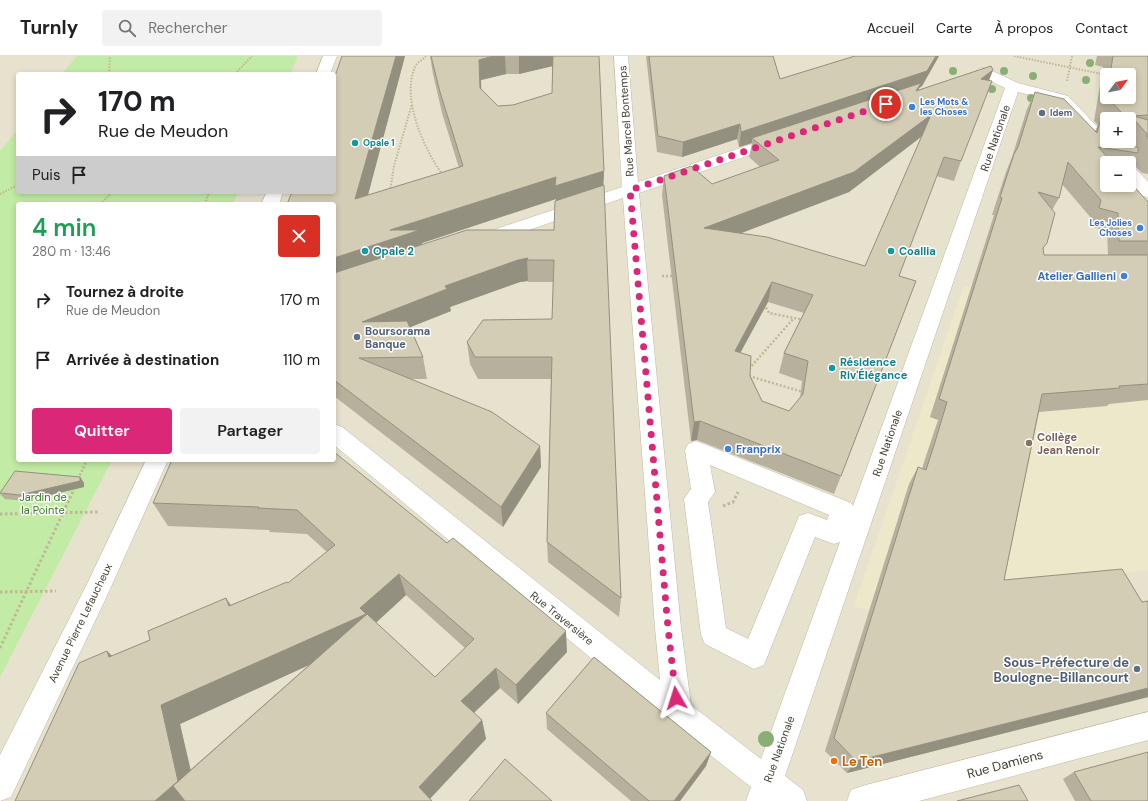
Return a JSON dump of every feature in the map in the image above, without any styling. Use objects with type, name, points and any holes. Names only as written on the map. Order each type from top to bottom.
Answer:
[{"type":"street","points":[[324,72],[330,56]]},
{"type":"street","name":"Rue Marcel Bontemps","points":[[621,56],[630,190],[668,628],[678,712]]},
{"type":"street","points":[[980,70],[1013,86],[1063,99],[1075,110],[1116,156]]},
{"type":"street","name":"Rue Nationale","points":[[764,791],[1013,86]]},
{"type":"street","points":[[466,245],[794,135]]},
{"type":"street","name":"Rue Traversière","points":[[336,435],[678,712],[764,791],[792,801]]},
{"type":"street","points":[[696,450],[844,510],[834,534],[808,523],[754,656],[714,635],[696,499],[703,492],[696,450]]},
{"type":"street","name":"Avenue Pierre Lefaucheux","points":[[0,786],[96,590],[156,462]]},
{"type":"street","name":"Rue Damiens","points":[[862,801],[1148,726]]},
{"type":"path","points":[[109,72],[110,56]]},
{"type":"path","points":[[237,72],[252,56]]},
{"type":"path","points":[[390,194],[394,166],[412,104],[415,66],[426,56]]},
{"type":"path","points":[[1014,56],[1100,74]]},
{"type":"path","points":[[1063,99],[1072,56]]},
{"type":"path","points":[[412,104],[425,146],[437,167],[445,176]]},
{"type":"path","points":[[0,194],[16,186]]},
{"type":"path","points":[[102,202],[111,194]]},
{"type":"path","points":[[662,276],[677,276]]},
{"type":"path","points":[[758,301],[764,303],[768,313],[805,320]]},
{"type":"path","points":[[794,318],[744,372],[752,378],[810,394]]},
{"type":"path","points":[[0,648],[86,462]]},
{"type":"path","points":[[0,514],[98,512]]},
{"type":"path","points":[[0,592],[56,591]]},
{"type":"shaded area","points":[[0,56],[1148,56],[1148,801],[0,801]]},
{"type":"shaded area","name":"Collège Jean Renoir","points":[[964,285],[1061,316],[1148,312],[1148,570],[1002,592],[977,647],[854,606]]},
{"type":"green space","points":[[77,56],[298,56],[291,72],[64,72]]},
{"type":"green space","name":"Jardin de la Pointe","points":[[16,131],[16,194],[237,194],[234,202],[16,202],[16,462],[111,462],[0,677],[0,151]]},
{"type":"building","points":[[342,56],[396,56],[355,199],[463,166],[440,92],[431,56],[493,56],[479,60],[480,88],[498,106],[513,105],[552,93],[553,56],[599,56],[604,171],[555,186],[556,177],[390,230],[420,230],[336,257],[336,202],[288,202],[291,194],[336,194],[336,73]]},
{"type":"building","points":[[649,56],[773,56],[780,79],[855,56],[936,56],[927,71],[741,132],[740,124],[683,142],[658,136]]},
{"type":"building","points":[[1113,56],[1148,56],[1148,115],[1136,116],[1136,112],[1121,112],[1114,104],[1136,104],[1136,68],[1111,68]]},
{"type":"building","points":[[991,66],[993,70],[981,79],[992,81],[961,161],[944,157],[899,276],[916,281],[841,476],[700,421],[694,422],[664,176],[691,166],[712,184],[779,160],[752,138],[921,83],[916,91]],"holes":[[[931,115],[865,266],[767,237],[704,228],[854,172]],[[772,282],[813,295],[784,353],[808,361],[803,394],[789,411],[762,401],[750,376],[751,356],[735,351]]]},
{"type":"building","points":[[1035,92],[1064,99],[1097,133],[1100,122],[1100,147],[1098,147],[1106,156],[1100,156],[1100,192],[1136,192],[1136,189],[1148,202],[1148,241],[1119,241],[1118,213],[1099,208],[1101,200],[1068,162],[1059,198],[1038,192],[1055,213],[1047,243],[1043,248],[1044,255],[1148,255],[1148,384],[1119,386],[1120,388],[1042,394],[1004,580],[1122,569],[1142,602],[1148,601],[1148,688],[856,761],[834,738],[918,467],[926,470],[935,442],[947,402],[939,399],[1002,198],[1000,197],[1014,154],[1018,147]]},
{"type":"building","points":[[1136,117],[1148,120],[1148,138],[1147,134],[1136,122]]},
{"type":"building","points":[[1138,147],[1138,153],[1105,148]]},
{"type":"building","points":[[604,185],[621,598],[547,542],[552,357],[475,357],[467,342],[483,320],[552,319],[554,260],[527,260],[528,258],[518,260],[445,286],[447,289],[362,322],[407,321],[423,357],[359,358],[492,412],[540,446],[501,507],[336,382],[336,272],[467,230],[554,230],[555,201]]},
{"type":"building","points":[[336,454],[447,543],[453,538],[566,631],[516,685],[496,668],[461,701],[482,720],[419,787],[432,801],[185,801],[173,786],[367,614],[435,677],[474,639],[399,574],[360,608],[366,614],[161,705],[178,781],[155,801],[15,801],[79,663],[107,651],[109,657],[150,640],[148,631],[226,598],[229,606],[287,582],[288,583],[335,545],[297,510],[153,503],[171,462],[336,462]]},
{"type":"building","points":[[15,471],[80,477],[80,481],[20,495],[0,493]]},
{"type":"building","points":[[594,657],[711,752],[674,801],[649,801],[546,713]]},
{"type":"building","points":[[1148,752],[1148,801],[1091,801],[1074,772]]},
{"type":"building","points":[[505,759],[552,801],[469,801]]},
{"type":"building","points":[[1019,785],[1028,801],[957,801]]},
{"type":"place","name":"Les Mots & les Choses","points":[[912,107]]},
{"type":"place","name":"Idem","points":[[1042,113]]},
{"type":"place","name":"Opale 1","points":[[355,143]]},
{"type":"place","name":"Les Jolies Choses","points":[[1140,228]]},
{"type":"place","name":"Opale 2","points":[[365,251]]},
{"type":"place","name":"Coallia","points":[[891,251]]},
{"type":"place","name":"Atelier Gallieni","points":[[1124,276]]},
{"type":"place","name":"Boursorama Banque","points":[[357,337]]},
{"type":"place","name":"Résidence Riv'Élégance","points":[[832,368]]},
{"type":"place","name":"Collège Jean Renoir","points":[[1029,443]]},
{"type":"place","name":"Franprix","points":[[728,449]]},
{"type":"place","name":"Sous-Préfecture de Boulogne-Billancourt","points":[[1137,669]]},
{"type":"place","name":"Le Ten","points":[[834,761]]},
{"type":"route","points":[[676,698],[668,628],[630,190],[886,104]]}]
